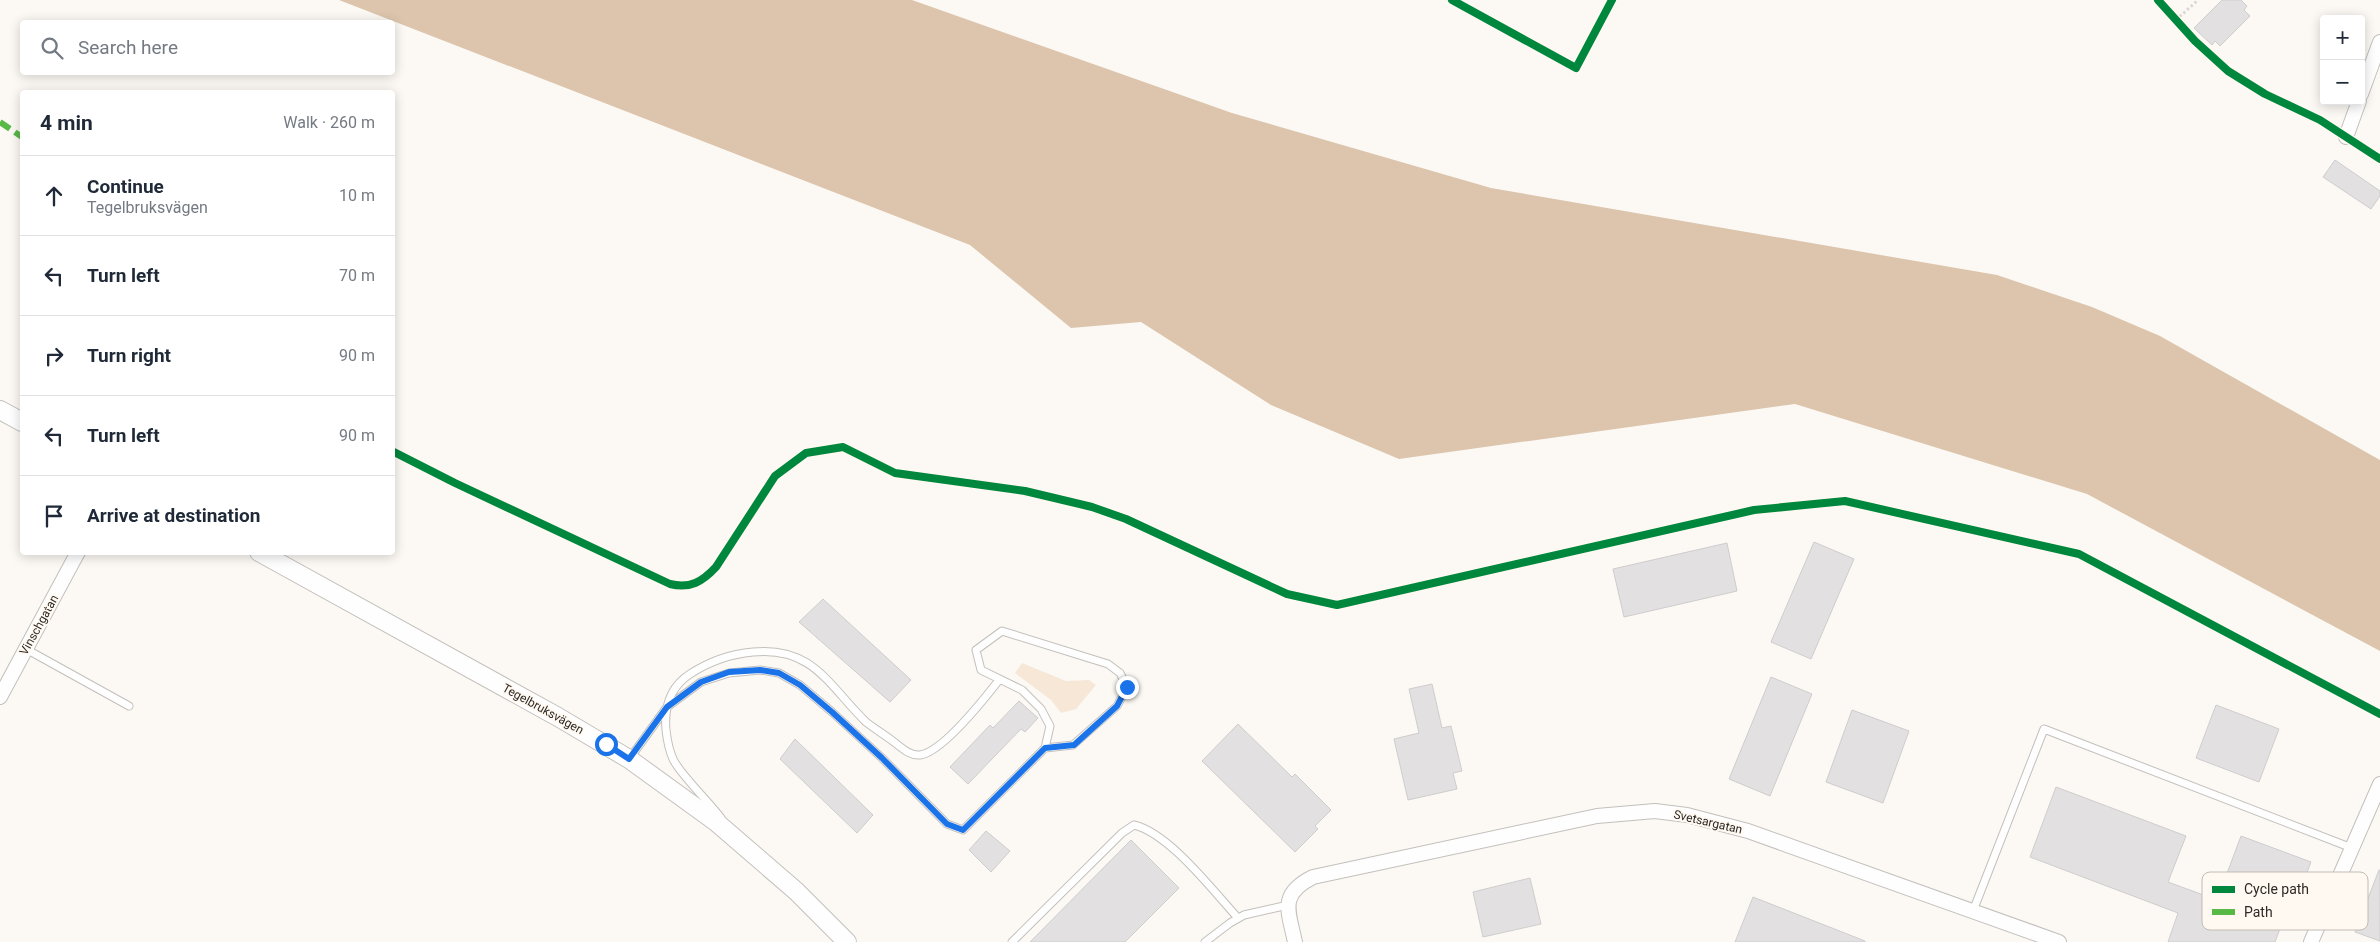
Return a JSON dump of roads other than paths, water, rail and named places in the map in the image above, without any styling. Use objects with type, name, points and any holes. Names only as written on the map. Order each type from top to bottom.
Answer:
[{"type":"street","points":[[2365,83],[2380,42]]},
{"type":"street","points":[[2346,137],[2358,105]]},
{"type":"street","points":[[0,410],[20,421]]},
{"type":"street","name":"Vinschgatan","points":[[0,697],[76,555]]},
{"type":"street","name":"Tegelbruksvägen","points":[[264,555],[558,717],[629,759],[688,801],[743,845],[796,891],[848,942]]},
{"type":"street","points":[[2342,872],[2380,784]]},
{"type":"street","name":"Svetsargatan","points":[[1290,900],[1298,885],[1313,877],[1597,816],[1655,811],[1687,815],[1748,831],[2059,942]]},
{"type":"street","points":[[1290,900],[1295,942]]},
{"type":"street","points":[[2311,942],[2316,930]]},
{"type":"lane","points":[[629,759],[667,707],[701,682],[729,672],[760,670],[779,673],[800,685],[832,712],[882,758],[947,824],[963,830],[1045,748],[1050,726],[1041,709],[1022,690],[981,670],[976,650],[1002,631],[1108,664],[1120,674],[1127,687],[1117,706],[1074,745],[1045,748]]},
{"type":"lane","points":[[26,649],[129,706]]},
{"type":"lane","points":[[743,845],[673,760],[667,739],[667,707],[671,692],[688,676],[718,659],[736,653],[765,650],[787,652],[804,660],[821,673],[867,722],[911,754],[922,755],[946,739],[964,722],[999,680]]},
{"type":"lane","points":[[1974,911],[2044,728],[2352,848]]},
{"type":"lane","points":[[1012,942],[1122,833],[1134,825],[1145,828],[1165,841],[1238,918]]},
{"type":"lane","points":[[1205,942],[1244,915],[1290,900]]}]
